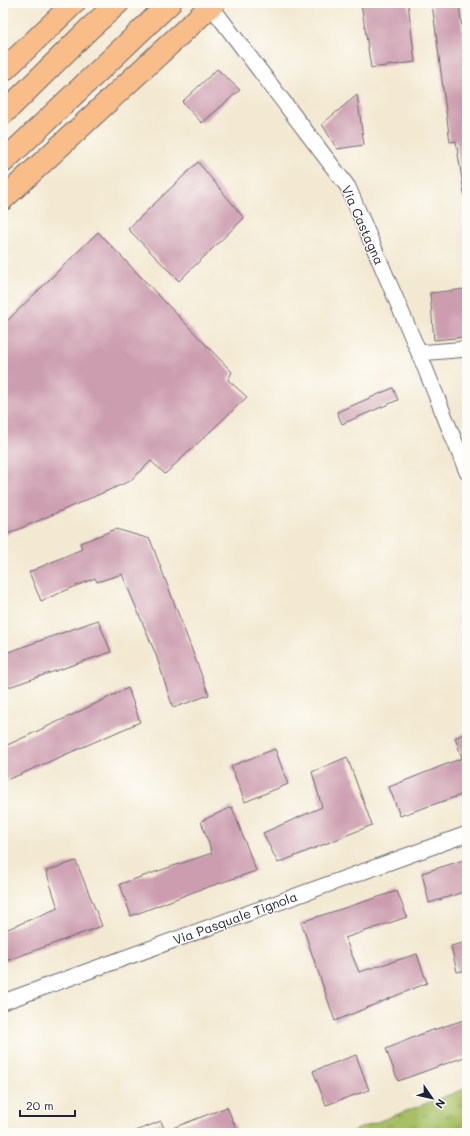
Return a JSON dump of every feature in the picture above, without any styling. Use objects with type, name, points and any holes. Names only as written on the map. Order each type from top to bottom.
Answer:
[{"type":"highway","points":[[3,71],[74,3]]},
{"type":"highway","points":[[3,114],[118,3]]},
{"type":"highway","points":[[3,162],[170,3]]},
{"type":"highway","points":[[3,199],[213,4]]},
{"type":"street","name":"Via Castagna","points":[[213,4],[348,186],[419,353],[467,472]]},
{"type":"street","points":[[419,353],[467,349]]},
{"type":"street","name":"Via Pasquale Tignola","points":[[3,1002],[467,834]]},
{"type":"green space","points":[[467,1088],[467,1133],[348,1133]]},
{"type":"building","points":[[361,3],[408,3],[415,62],[371,68]]},
{"type":"building","points":[[432,3],[459,3],[464,44],[467,43],[467,212],[456,141],[450,142]]},
{"type":"building","points":[[217,69],[240,90],[202,123],[182,102]]},
{"type":"building","points":[[357,95],[364,145],[337,149],[322,124]]},
{"type":"building","points":[[198,162],[244,218],[179,281],[128,229]]},
{"type":"building","points":[[98,232],[232,372],[228,380],[247,397],[165,474],[151,461],[130,481],[3,536],[3,325]]},
{"type":"building","points":[[467,289],[467,337],[434,340],[430,293]]},
{"type":"building","points":[[393,388],[398,400],[342,424],[337,412]]},
{"type":"building","points":[[116,529],[150,539],[209,695],[173,708],[156,655],[122,574],[97,582],[95,578],[41,601],[29,572],[82,549],[80,543]]},
{"type":"building","points":[[98,620],[111,652],[3,689],[3,654]]},
{"type":"building","points":[[128,688],[140,722],[3,781],[3,747]]},
{"type":"building","points":[[467,732],[467,793],[400,816],[389,787],[462,758],[455,738]]},
{"type":"building","points":[[275,749],[288,784],[245,802],[231,766]]},
{"type":"building","points":[[347,757],[372,825],[278,863],[263,833],[322,807],[312,772]]},
{"type":"building","points":[[232,807],[256,871],[196,891],[131,916],[120,884],[212,853],[201,821]]},
{"type":"building","points":[[467,859],[467,891],[429,903],[422,873]]},
{"type":"building","points":[[76,861],[102,926],[3,962],[3,931],[58,908],[46,871]]},
{"type":"building","points":[[397,891],[407,917],[345,938],[359,972],[417,954],[427,983],[335,1021],[301,922]]},
{"type":"building","points":[[467,942],[467,970],[457,972],[451,946]]},
{"type":"building","points":[[467,1019],[467,1056],[398,1081],[386,1049],[424,1033]]},
{"type":"building","points":[[356,1055],[369,1090],[326,1105],[313,1071]]},
{"type":"building","points":[[227,1107],[238,1133],[131,1133],[161,1121],[165,1131]]}]
